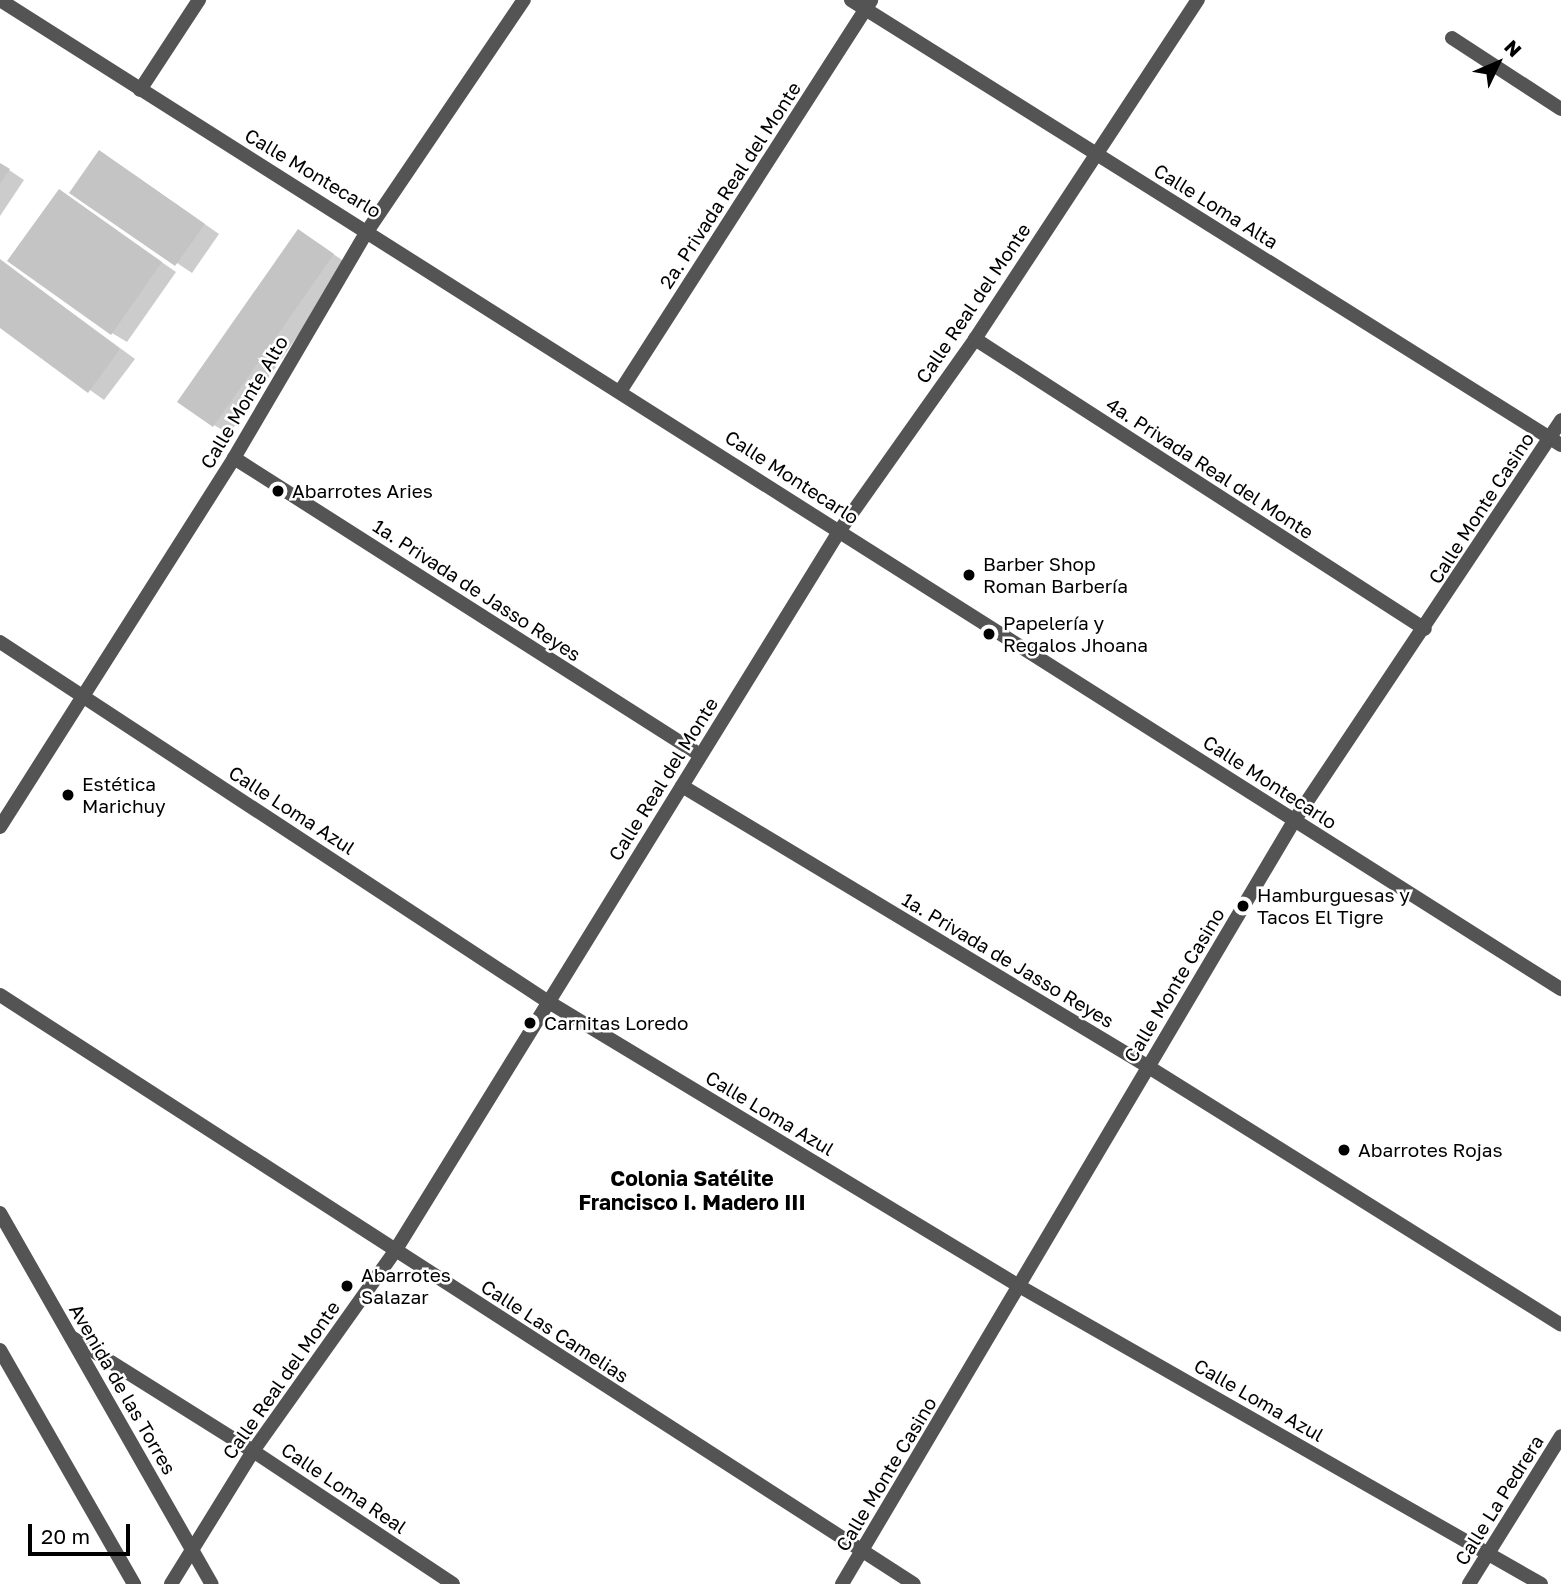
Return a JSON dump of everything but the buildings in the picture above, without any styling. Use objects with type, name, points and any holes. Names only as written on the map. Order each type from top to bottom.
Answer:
[{"type":"street","name":"Calle Montecarlo","points":[[0,0],[140,90],[368,229],[1561,989]]},
{"type":"street","points":[[140,90],[200,0]]},
{"type":"street","name":"Calle Monte Alto","points":[[0,827],[85,697],[234,458],[368,229],[524,0]]},
{"type":"street","name":"Calle Loma Alta","points":[[851,0],[868,4],[1095,153],[1556,441]]},
{"type":"street","name":"Calle Real del Monte","points":[[171,1584],[253,1451],[395,1251],[840,530],[975,339],[1198,0]]},
{"type":"street","name":"2a. Privada Real del Monte","points":[[621,390],[868,4]]},
{"type":"street","points":[[1452,38],[1561,109]]},
{"type":"street","name":"4a. Privada Real del Monte","points":[[975,339],[1425,629]]},
{"type":"street","name":"Calle Monte Casino","points":[[842,1584],[1294,821],[1556,441],[1561,420]]},
{"type":"street","name":"1a. Privada de Jasso Reyes","points":[[234,458],[700,755]]},
{"type":"street","name":"Calle Loma Azul","points":[[0,642],[547,1001],[1019,1286],[1541,1584]]},
{"type":"street","name":"1a. Privada de Jasso Reyes","points":[[682,786],[1147,1066],[1561,1325]]},
{"type":"street","name":"Calle Las Camelias","points":[[0,995],[862,1553],[914,1584]]},
{"type":"street","name":"Avenida de las Torres","points":[[0,1213],[212,1584]]},
{"type":"street","name":"Calle Loma Real","points":[[71,1337],[253,1451],[453,1584]]},
{"type":"street","points":[[0,1350],[134,1584]]},
{"type":"street","name":"Calle La Pedrera","points":[[1469,1584],[1561,1436]]},
{"type":"place","name":"Abarrotes Aries","points":[[278,491]]},
{"type":"place","name":"Barber Shop Roman Barbería","points":[[969,575]]},
{"type":"place","name":"Papelería y Regalos Jhoana","points":[[989,634]]},
{"type":"place","name":"Estética Marichuy","points":[[68,795]]},
{"type":"place","name":"Hamburguesas y Tacos El Tigre","points":[[1243,906]]},
{"type":"place","name":"Carnitas Loredo","points":[[530,1023]]},
{"type":"place","name":"Abarrotes Rojas","points":[[1344,1150]]},
{"type":"place","name":"Abarrotes Salazar","points":[[347,1286]]},
{"type":"district","name":"Colonia Satélite Francisco I. Madero III","points":[[692,1190]]}]
